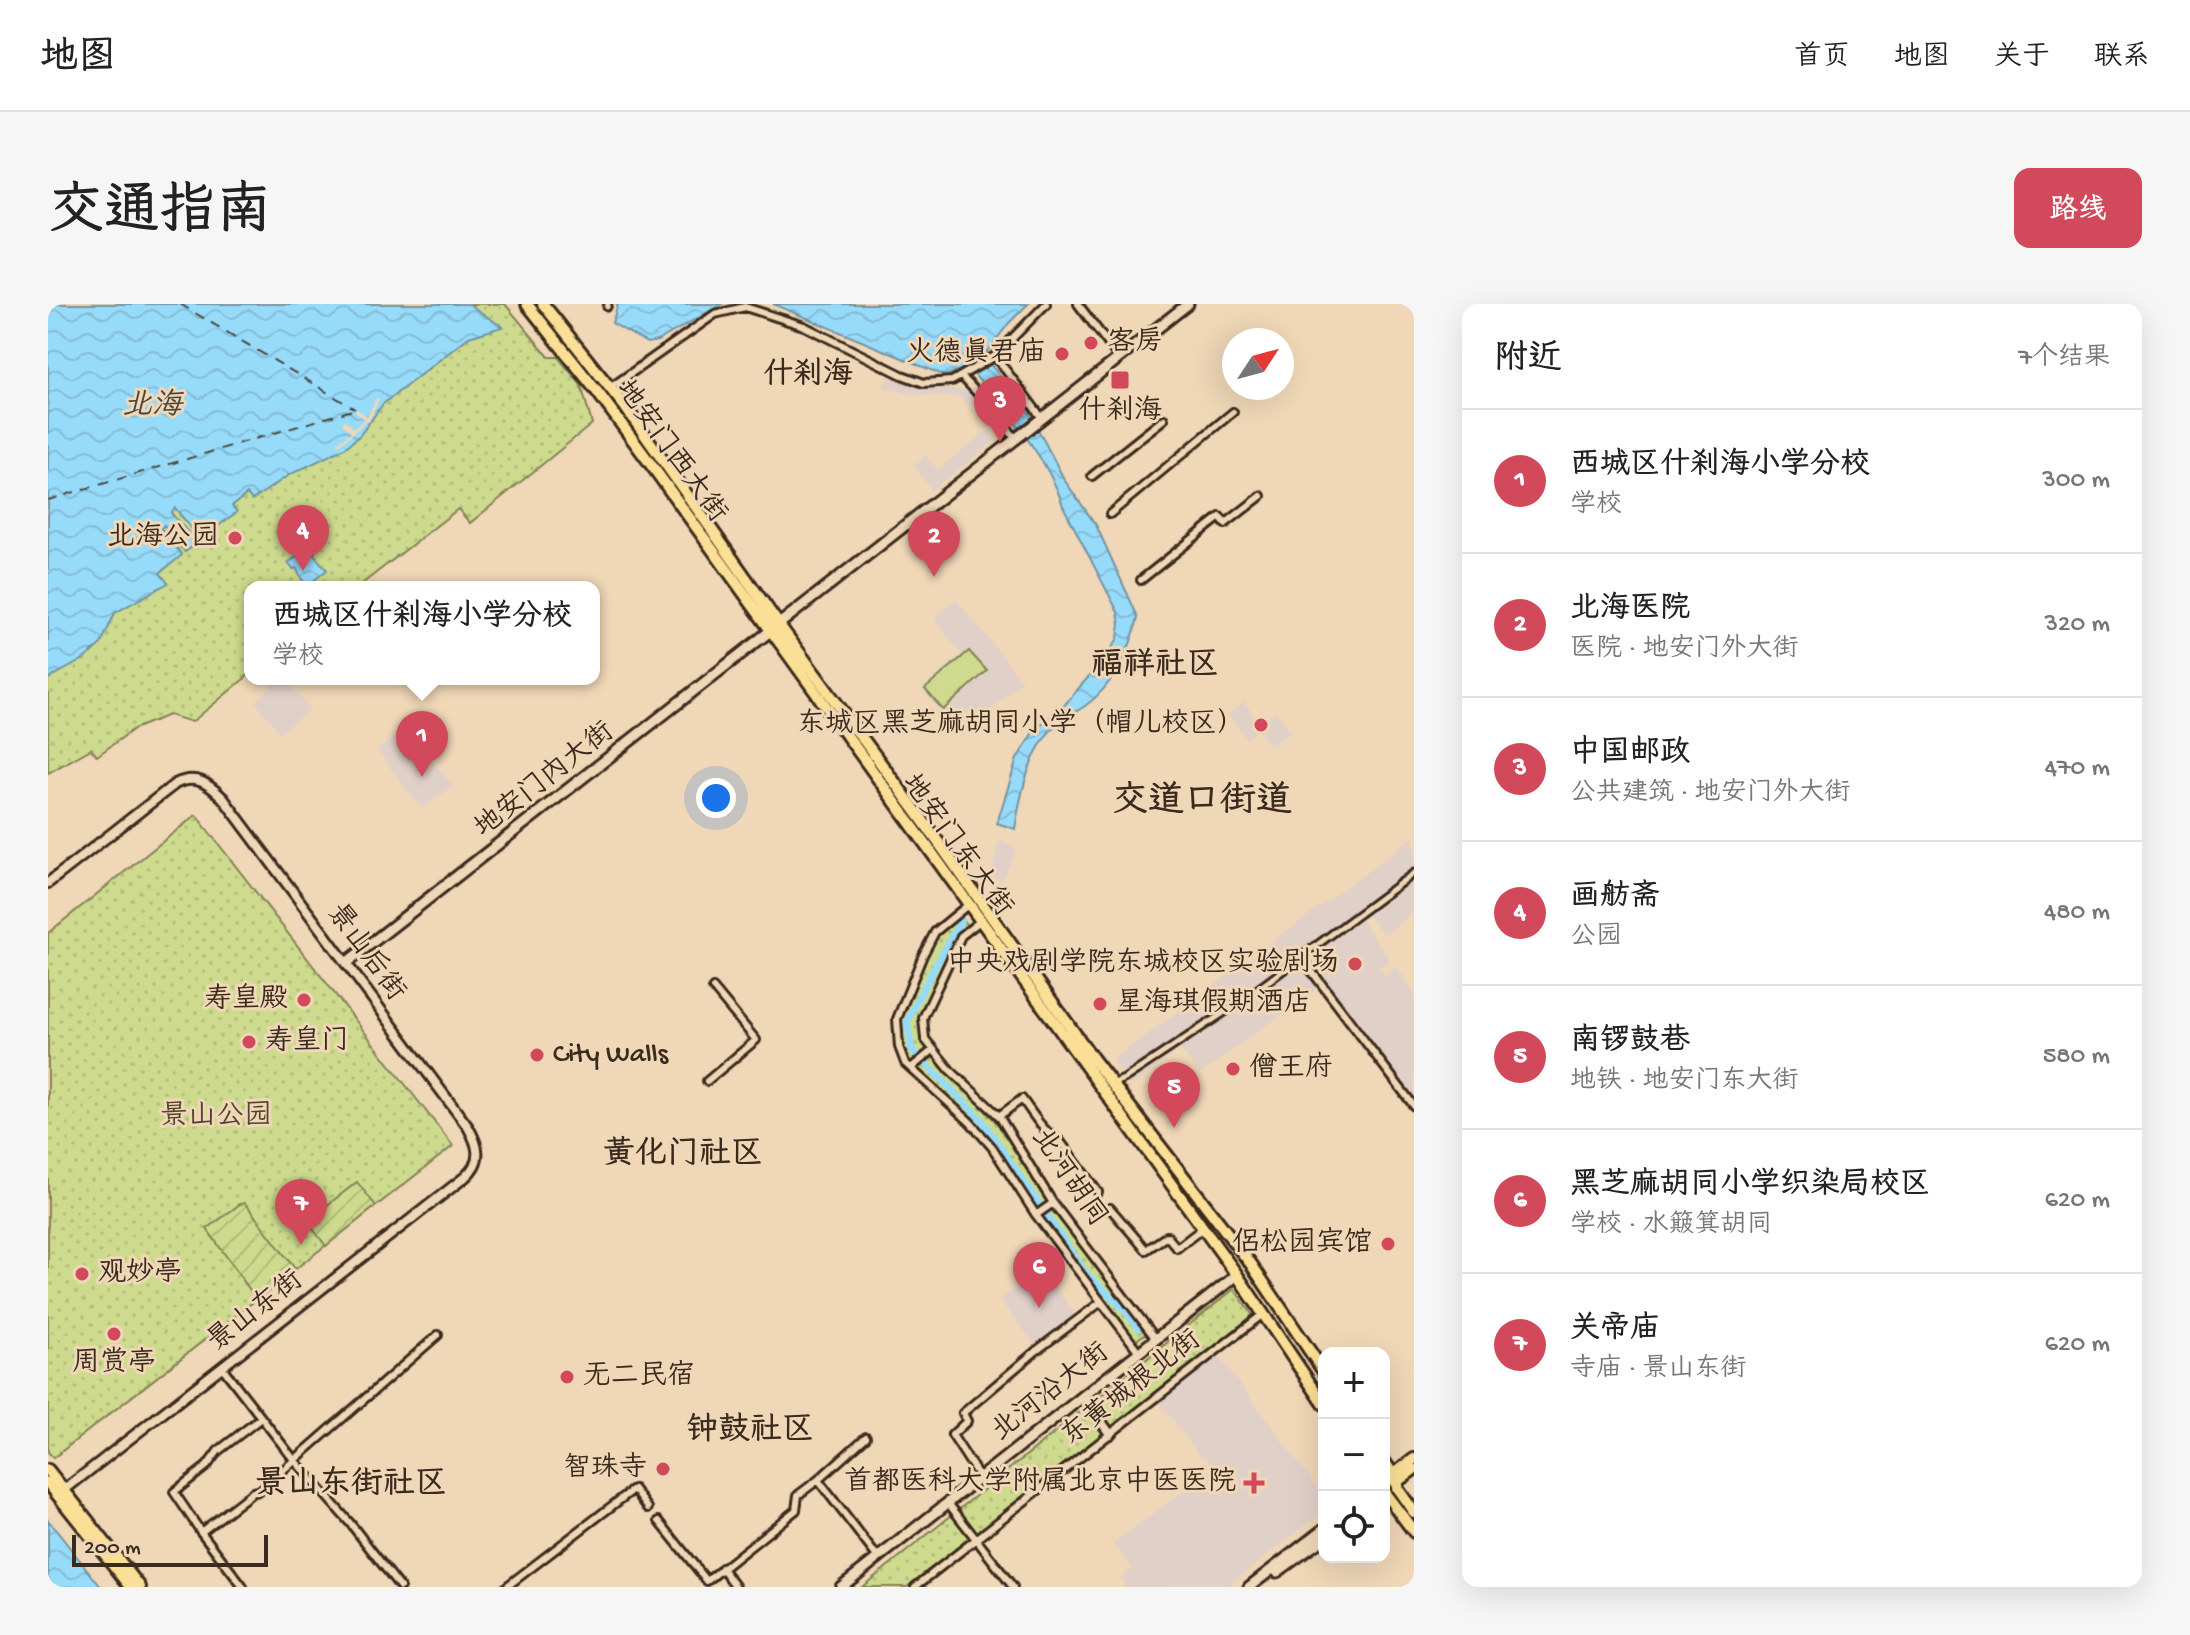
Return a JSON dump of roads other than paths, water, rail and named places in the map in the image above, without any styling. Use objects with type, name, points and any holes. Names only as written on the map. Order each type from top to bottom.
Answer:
[{"type":"main road","name":"地安门西大街","points":[[527,304],[606,403],[774,628]]},
{"type":"main road","name":"地安门西大街","points":[[543,304],[610,388],[774,628]]},
{"type":"main road","name":"地安门内大街","points":[[346,963],[1188,304]]},
{"type":"main road","name":"地安门东大街","points":[[774,628],[980,921],[1237,1275],[1318,1395]]},
{"type":"main road","name":"地安门东大街","points":[[774,628],[1251,1264],[1318,1363]]},
{"type":"main road","name":"北河沿大街","points":[[841,1587],[1237,1275]]},
{"type":"main road","points":[[1385,1491],[1414,1459]]},
{"type":"main road","points":[[1390,1480],[1414,1469]]},
{"type":"main road","points":[[48,1470],[131,1587]]},
{"type":"main road","points":[[1390,1470],[1396,1478],[1397,1488],[1414,1512]]},
{"type":"main road","points":[[48,1483],[61,1492],[140,1587]]},
{"type":"main road","points":[[1390,1500],[1414,1532]]},
{"type":"main road","points":[[1249,1587],[1318,1534]]},
{"type":"main road","points":[[1259,1587],[1318,1543]]},
{"type":"street","points":[[610,388],[715,314],[745,307],[804,326],[924,383],[952,381],[995,356],[1046,304]]},
{"type":"street","points":[[1078,304],[1119,358]]},
{"type":"street","points":[[995,356],[1042,418]]},
{"type":"street","points":[[962,377],[1016,439]]},
{"type":"street","points":[[1110,514],[1233,412]]},
{"type":"street","points":[[1092,476],[1164,419]]},
{"type":"street","points":[[1141,580],[1220,517],[1225,524],[1261,496]]},
{"type":"street","name":"景山后街","points":[[48,883],[175,784],[191,779],[201,780],[223,798],[468,1127],[479,1150],[477,1161]]},
{"type":"street","points":[[1113,1084],[1243,1000],[1414,873]]},
{"type":"street","points":[[969,904],[935,932],[904,996],[897,1019],[899,1047],[905,1063],[992,1147],[1036,1215],[1139,1352]]},
{"type":"street","points":[[911,1068],[933,1050],[925,1039],[923,1018],[961,936],[980,921]]},
{"type":"street","points":[[1301,957],[1414,1106]]},
{"type":"street","points":[[707,1081],[756,1040],[713,988]]},
{"type":"street","name":"北河胡同","points":[[933,1050],[999,1116],[1053,1203],[1156,1339]]},
{"type":"street","points":[[999,1116],[1022,1099],[1040,1124],[1060,1141],[1098,1192]]},
{"type":"street","name":"景山东街","points":[[61,1492],[454,1186],[472,1171],[477,1161]]},
{"type":"street","points":[[1036,1215],[1053,1203]]},
{"type":"street","points":[[1110,1208],[1146,1250],[1167,1236],[1177,1248],[1203,1228]]},
{"type":"street","name":"北河沿大街","points":[[1237,1275],[1251,1264]]},
{"type":"street","points":[[980,1478],[952,1435],[967,1421],[963,1413],[1036,1351],[1101,1302]]},
{"type":"street","name":"东黄城根北街","points":[[915,1587],[1263,1314]]},
{"type":"street","points":[[201,1532],[295,1461],[438,1335]]},
{"type":"street","points":[[222,1367],[400,1587]]},
{"type":"street","points":[[1083,1396],[1110,1434]]},
{"type":"street","points":[[243,1587],[174,1492],[207,1466],[218,1451],[261,1418]]},
{"type":"street","points":[[659,1521],[707,1581],[796,1510],[798,1495],[866,1437]]},
{"type":"street","points":[[818,1480],[878,1558]]},
{"type":"street","points":[[506,1587],[634,1489],[648,1508]]},
{"type":"street","points":[[948,1503],[1013,1587]]},
{"type":"street","points":[[722,1568],[736,1587]]},
{"type":"water","name":"北海","points":[[48,304],[469,304],[502,327],[469,337],[383,404],[360,435],[345,448],[289,475],[252,500],[247,494],[232,506],[237,512],[200,539],[175,508],[171,513],[197,543],[185,552],[164,525],[161,528],[182,555],[160,573],[168,583],[115,613],[101,644],[84,659],[48,679]]},
{"type":"water","points":[[618,304],[722,304],[657,341],[647,343],[612,323]]},
{"type":"water","points":[[773,304],[1028,304],[984,356],[1031,416],[1065,481],[1096,525],[1138,617],[1126,654],[1112,678],[1095,698],[1054,727],[1039,746],[1025,781],[1015,829],[997,823],[1017,759],[1035,729],[1061,709],[1109,653],[1118,638],[1118,612],[1036,452],[967,367],[945,376]]},
{"type":"water","points":[[310,547],[327,570],[313,581],[303,581],[296,568],[293,569],[288,563]]},
{"type":"water","points":[[48,1520],[101,1587],[48,1587]]},
{"type":"waterway","points":[[961,920],[907,1022],[912,1050],[981,1119],[1086,1273],[1139,1328]]},
{"type":"place","name":"客房","points":[[1091,343]]},
{"type":"place","name":"火德真君庙","points":[[1062,354]]},
{"type":"place","name":"什刹海","points":[[1120,380]]},
{"type":"place","name":"中国邮政","points":[[1000,442]]},
{"type":"place","name":"北海公园","points":[[235,538]]},
{"type":"place","name":"画舫斋","points":[[303,571]]},
{"type":"place","name":"北海医院","points":[[934,577]]},
{"type":"place","name":"东城区黑芝麻胡同小学（帽儿校区）","points":[[1261,725]]},
{"type":"place","name":"西城区什刹海小学分校","points":[[422,777]]},
{"type":"place","name":"中央戏剧学院东城校区实验剧场","points":[[1355,964]]},
{"type":"place","name":"寿皇殿","points":[[304,1000]]},
{"type":"place","name":"星海琪假期酒店","points":[[1100,1004]]},
{"type":"place","name":"寿皇门","points":[[249,1042]]},
{"type":"place","name":"City Walls","points":[[537,1055]]},
{"type":"place","name":"僧王府","points":[[1233,1069]]},
{"type":"place","name":"南锣鼓巷","points":[[1174,1128]]},
{"type":"place","name":"侣松园宾馆","points":[[1388,1244]]},
{"type":"place","name":"关帝庙","points":[[301,1245]]},
{"type":"place","name":"观妙亭","points":[[82,1274]]},
{"type":"place","name":"黑芝麻胡同小学织染局校区","points":[[1039,1308]]},
{"type":"place","name":"周赏亭","points":[[114,1334]]},
{"type":"place","name":"无二民宿","points":[[567,1377]]},
{"type":"place","name":"智珠寺","points":[[663,1469]]},
{"type":"place","name":"首都医科大学附属北京中医医院","points":[[1254,1483]]},
{"type":"district","name":"什刹海","points":[[808,376]]},
{"type":"district","name":"福祥社区","points":[[1155,667]]},
{"type":"district","name":"交道口街道","points":[[1202,803]]},
{"type":"district","name":"黄化门社区","points":[[683,1156]]},
{"type":"district","name":"钟鼓社区","points":[[750,1432]]},
{"type":"district","name":"景山东街社区","points":[[351,1486]]},
{"type":"park label","name":"景山公园","points":[[216,1117]]}]
